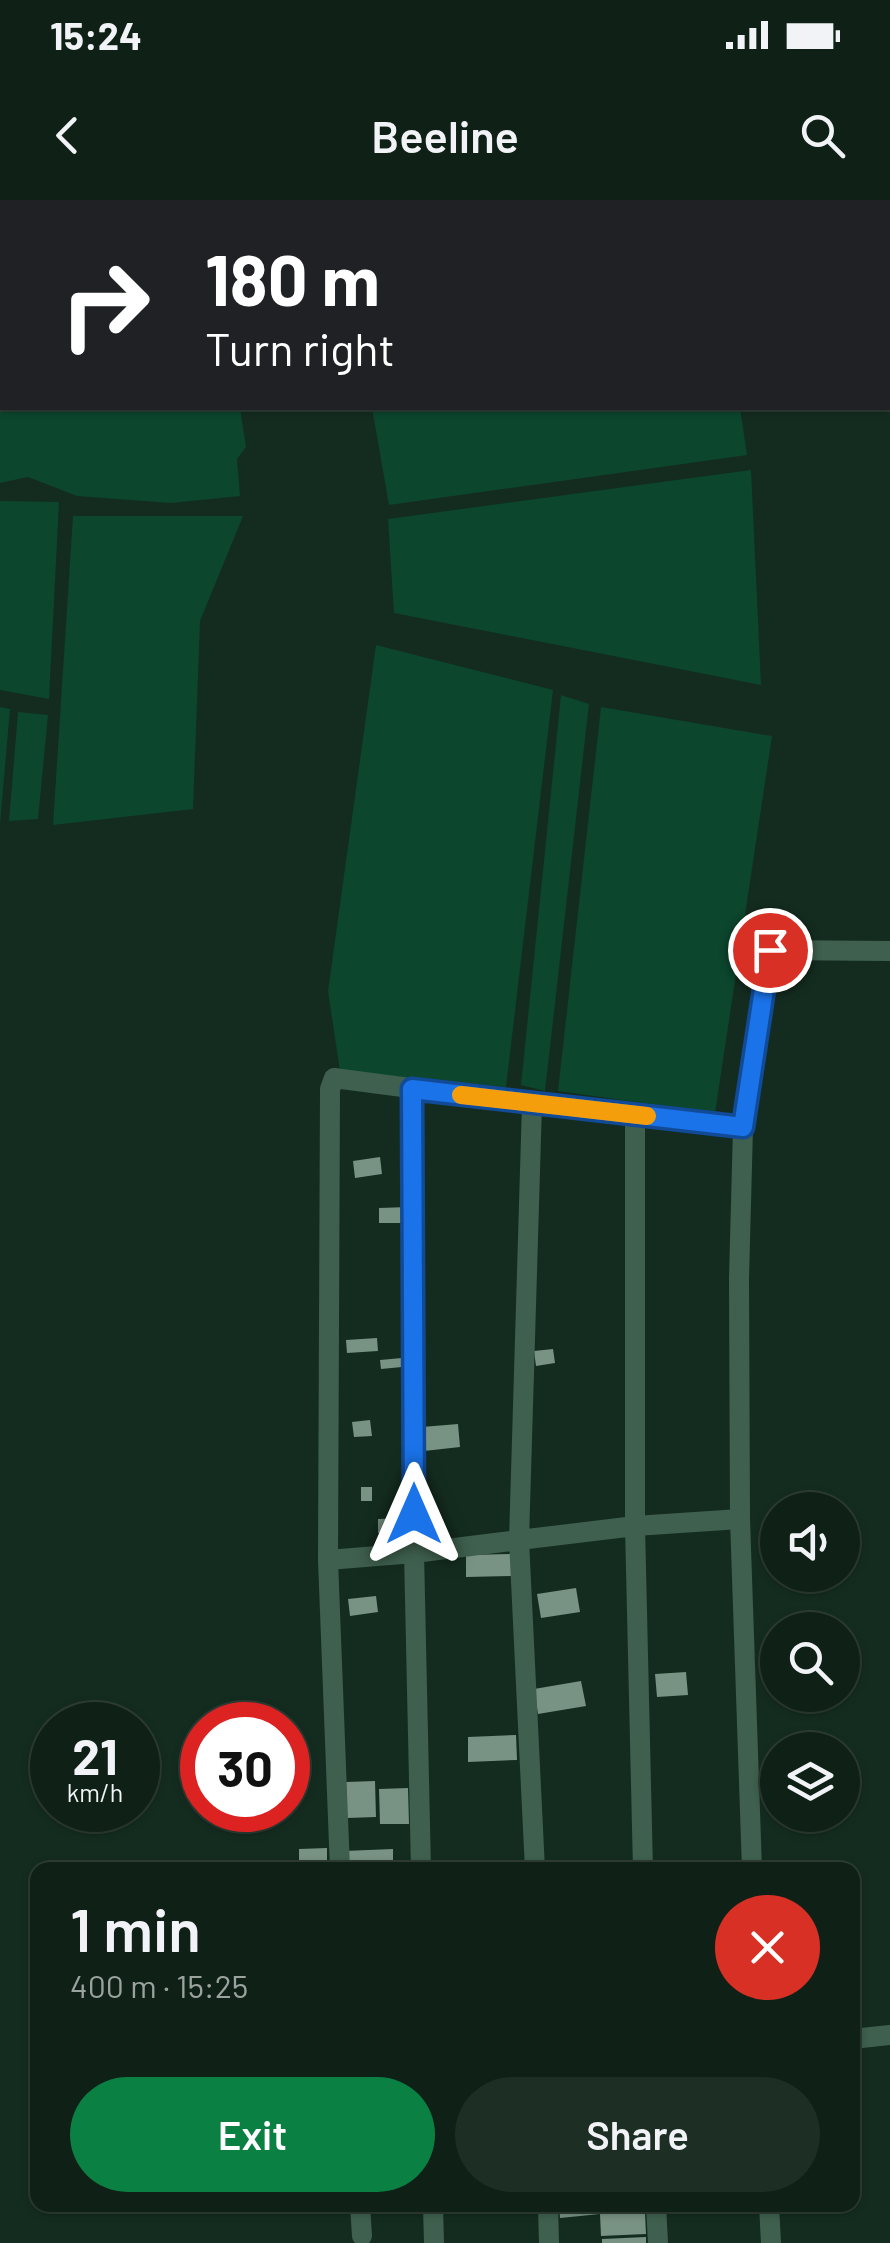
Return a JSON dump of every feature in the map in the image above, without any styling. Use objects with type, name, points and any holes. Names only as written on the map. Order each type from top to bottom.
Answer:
[{"type":"street","points":[[752,1862],[740,1519],[743,1127],[770,950],[890,950]]},
{"type":"street","points":[[340,1862],[328,1560],[330,1089],[334,1078],[743,1127]]},
{"type":"street","points":[[412,1089],[414,1553],[421,1862]]},
{"type":"street","points":[[532,1104],[520,1540],[535,1862]]},
{"type":"street","points":[[635,1114],[635,1526],[643,1862]]},
{"type":"street","points":[[328,1560],[635,1526],[740,1519]]},
{"type":"street","points":[[860,2039],[890,2035]]},
{"type":"street","points":[[360,2212],[362,2236]]},
{"type":"street","points":[[433,2212],[434,2243]]},
{"type":"street","points":[[548,2212],[549,2243]]},
{"type":"street","points":[[656,2212],[658,2243]]},
{"type":"street","points":[[769,2212],[771,2243]]},
{"type":"green space","points":[[0,410],[240,410],[246,447],[237,459],[240,496],[171,503],[77,496],[28,477],[0,483]]},
{"type":"green space","points":[[372,410],[740,410],[747,455],[389,505]]},
{"type":"green space","points":[[751,470],[761,685],[394,613],[388,519]]},
{"type":"green space","points":[[0,501],[59,502],[49,699],[0,690]]},
{"type":"green space","points":[[73,516],[243,516],[200,621],[193,809],[53,825]]},
{"type":"green space","points":[[376,645],[553,690],[506,1087],[340,1071],[328,991]]},
{"type":"green space","points":[[561,695],[589,704],[545,1091],[521,1085]]},
{"type":"green space","points":[[0,707],[10,709],[0,824]]},
{"type":"green space","points":[[601,707],[772,736],[715,1113],[558,1091]]},
{"type":"green space","points":[[18,712],[48,715],[38,819],[9,821]]},
{"type":"building","points":[[380,1157],[382,1174],[355,1178],[353,1161]]},
{"type":"building","points":[[409,1207],[409,1223],[379,1223],[379,1208]]},
{"type":"building","points":[[377,1338],[378,1351],[347,1353],[346,1340]]},
{"type":"building","points":[[553,1349],[555,1363],[536,1366],[534,1351]]},
{"type":"building","points":[[402,1358],[402,1367],[381,1369],[380,1360]]},
{"type":"building","points":[[370,1420],[372,1436],[354,1437],[352,1422]]},
{"type":"building","points":[[458,1424],[460,1447],[424,1451],[422,1427]]},
{"type":"building","points":[[361,1487],[372,1487],[372,1501],[361,1501]]},
{"type":"building","points":[[401,1518],[402,1533],[378,1533],[378,1519]]},
{"type":"building","points":[[512,1554],[513,1576],[466,1577],[466,1555]]},
{"type":"building","points":[[576,1588],[580,1612],[541,1618],[537,1594]]},
{"type":"building","points":[[376,1596],[378,1612],[350,1616],[348,1599]]},
{"type":"building","points":[[686,1672],[688,1695],[657,1697],[655,1674]]},
{"type":"building","points":[[581,1681],[586,1706],[538,1714],[534,1689]]},
{"type":"building","points":[[516,1735],[517,1760],[468,1762],[468,1737]]},
{"type":"building","points":[[375,1781],[376,1817],[347,1818],[346,1782]]},
{"type":"building","points":[[408,1788],[409,1824],[380,1824],[379,1789]]},
{"type":"building","points":[[327,1848],[327,1862],[299,1862],[299,1849]]},
{"type":"building","points":[[393,1849],[393,1862],[345,1862],[344,1851]]},
{"type":"building","points":[[560,2212],[600,2212],[600,2214],[560,2218]]},
{"type":"building","points":[[645,2213],[646,2234],[601,2236],[600,2214]]},
{"type":"building","points":[[646,2237],[646,2243],[602,2243],[602,2239]]},
{"type":"slow traffic","points":[[461,1095],[647,1116]]},
{"type":"route","points":[[414,1514],[412,1089],[743,1127],[770,950]]}]
